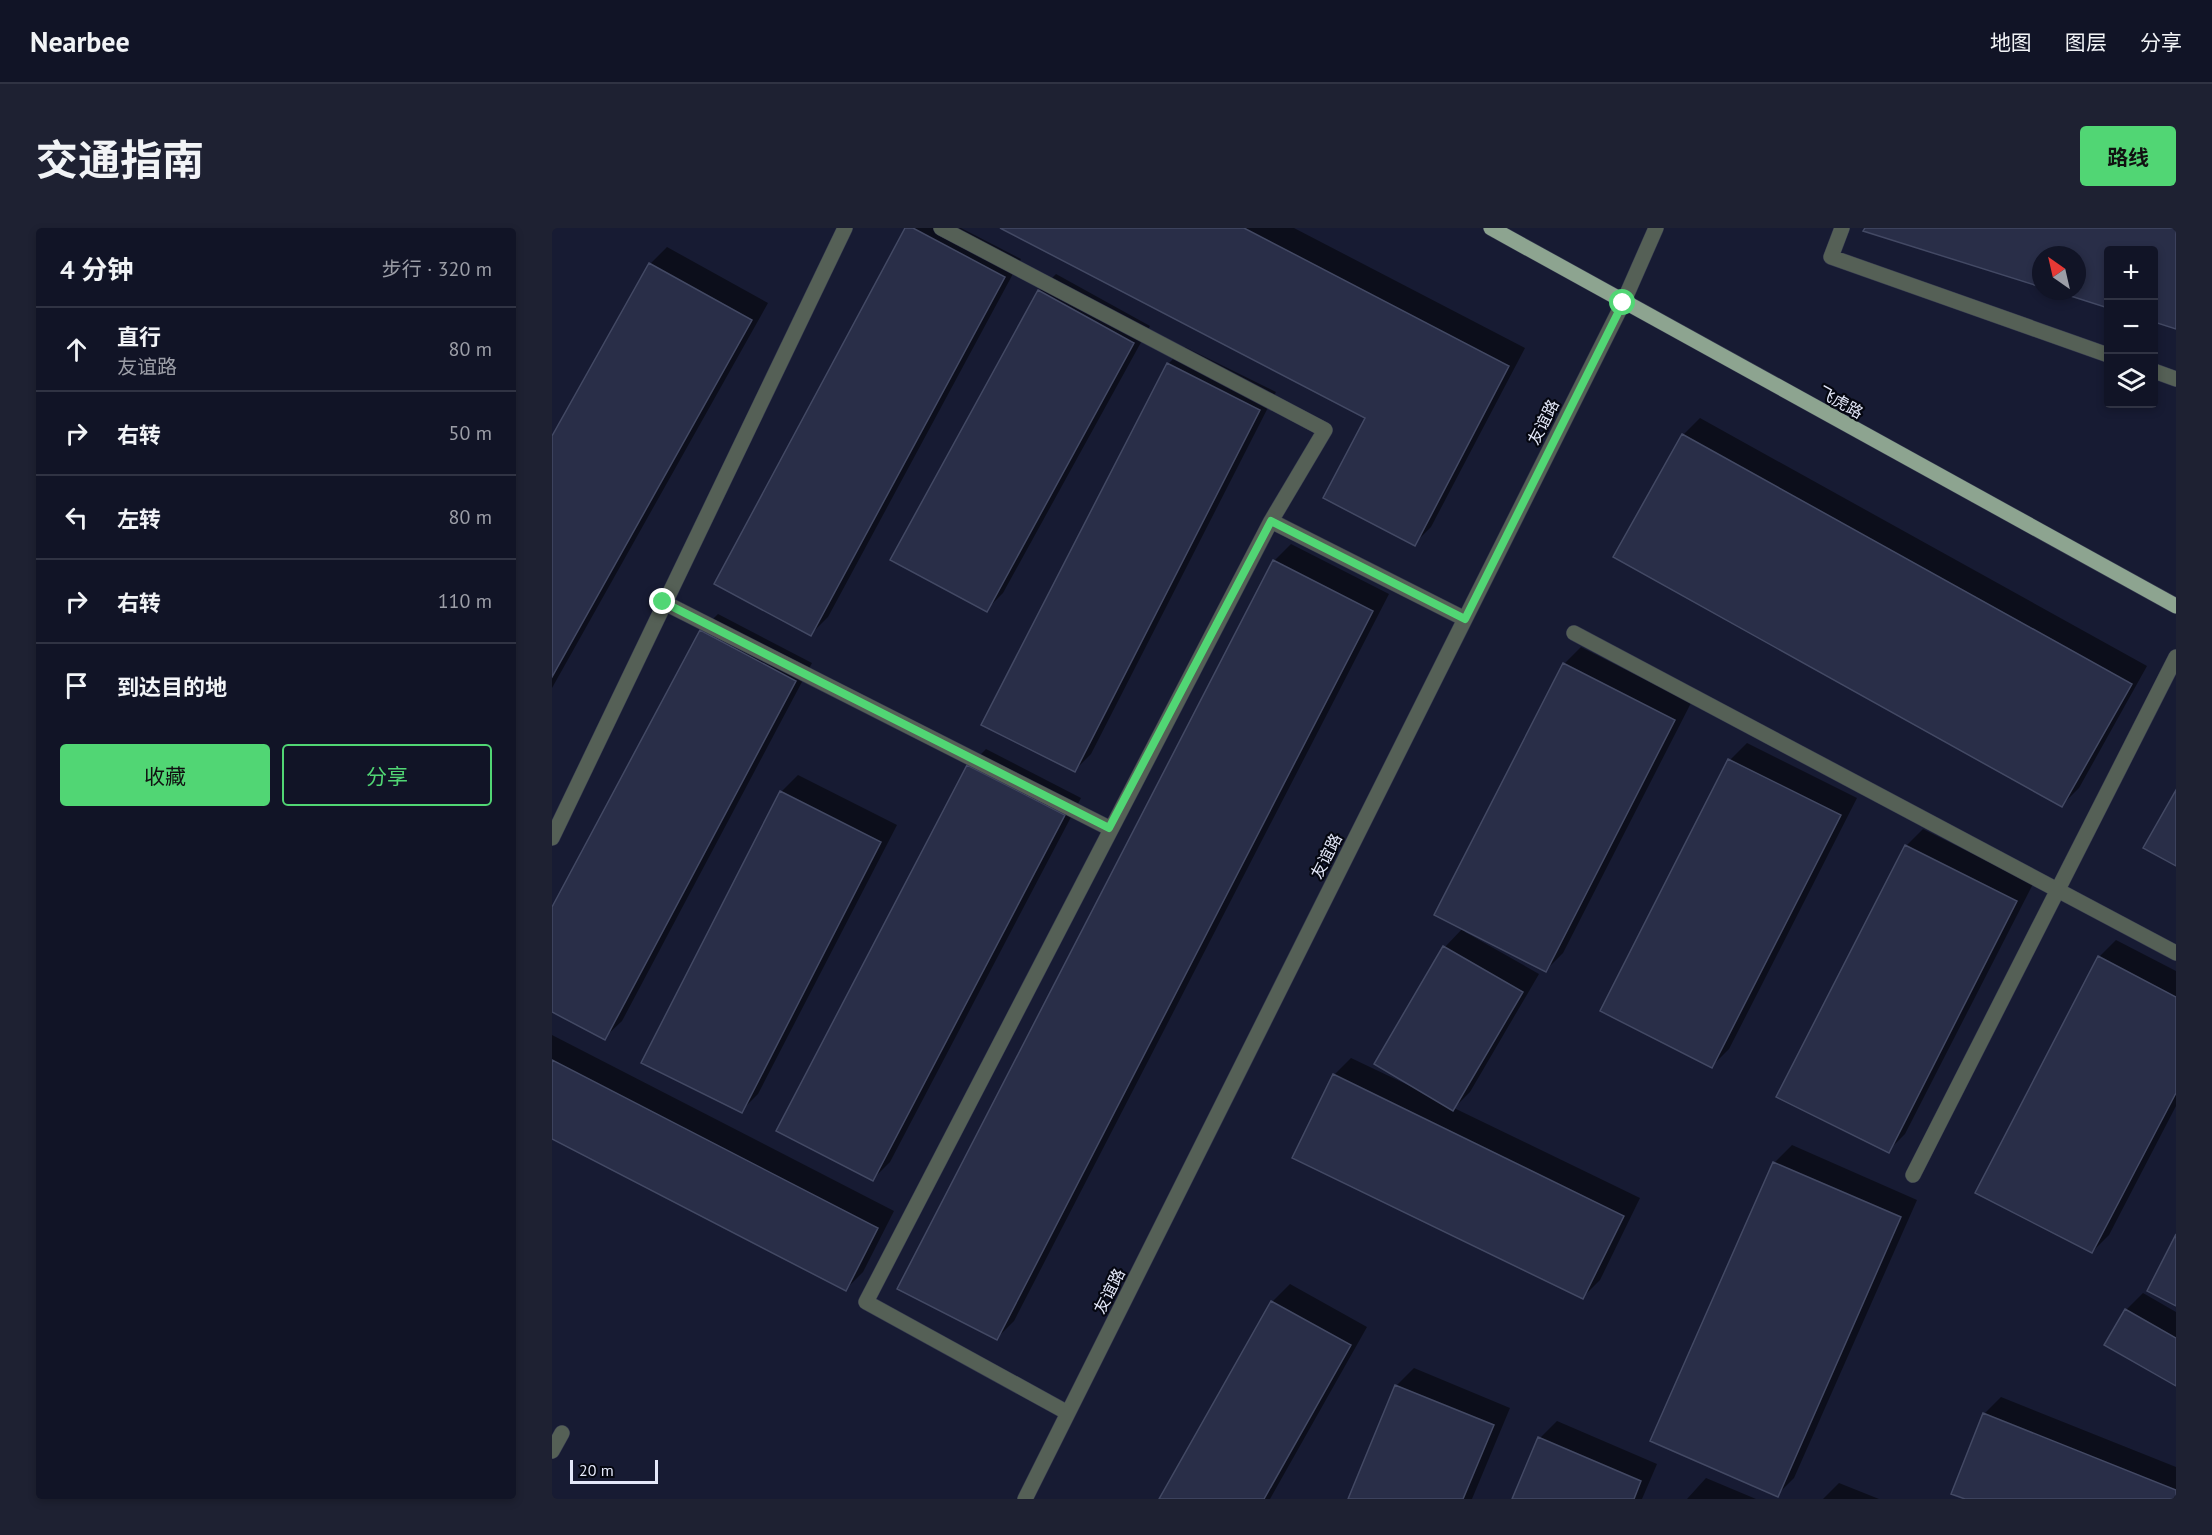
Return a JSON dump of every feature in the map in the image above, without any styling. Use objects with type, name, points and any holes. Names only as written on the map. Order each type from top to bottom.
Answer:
[{"type":"main road","name":"飞虎路","points":[[1491,228],[1623,303],[2176,606]]},
{"type":"street","points":[[554,830],[845,228]]},
{"type":"street","points":[[941,228],[1325,430],[1271,521],[1109,828],[866,1302],[1068,1413]]},
{"type":"street","name":"友谊路","points":[[1025,1499],[1623,303],[1656,228]]},
{"type":"street","points":[[1842,228],[1831,257],[2106,354]]},
{"type":"street","points":[[2158,372],[2176,379]]},
{"type":"street","points":[[1271,521],[1465,619]]},
{"type":"street","points":[[663,602],[1109,828]]},
{"type":"street","points":[[1574,633],[2176,953]]},
{"type":"street","points":[[1913,1175],[2176,657]]},
{"type":"street","points":[[552,1450],[562,1434]]},
{"type":"building","points":[[905,228],[913,228],[1005,277],[811,636],[714,584]]},
{"type":"building","points":[[1000,228],[1244,228],[1509,366],[1415,546],[1323,498],[1365,418]]},
{"type":"building","points":[[1865,228],[2176,228],[2176,329],[2158,323],[2158,246],[2104,246],[2104,307],[2083,300],[2086,300],[2086,246],[2032,246],[2032,284],[1863,231]]},
{"type":"building","points":[[649,263],[752,320],[552,677],[552,436]]},
{"type":"building","points":[[1038,290],[1134,343],[987,612],[890,560]]},
{"type":"building","points":[[1167,363],[1260,410],[1075,772],[981,725]]},
{"type":"building","points":[[1682,434],[2132,684],[2062,807],[1613,557]]},
{"type":"building","points":[[1273,560],[1373,611],[997,1340],[897,1289]]},
{"type":"building","points":[[700,630],[796,681],[605,1040],[552,1012],[552,907]]},
{"type":"building","points":[[1563,663],[1675,720],[1546,972],[1434,915]]},
{"type":"building","points":[[1728,759],[1841,815],[1712,1068],[1600,1011]]},
{"type":"building","points":[[967,765],[1065,815],[873,1181],[776,1131]]},
{"type":"building","points":[[2176,790],[2176,866],[2143,848]]},
{"type":"building","points":[[780,791],[881,842],[742,1113],[641,1063]]},
{"type":"building","points":[[1905,845],[2017,901],[1889,1153],[1776,1097]]},
{"type":"building","points":[[1443,946],[1523,992],[1453,1111],[1374,1064]]},
{"type":"building","points":[[2098,956],[2176,997],[2176,1093],[2092,1253],[1975,1193]]},
{"type":"building","points":[[552,1060],[878,1228],[846,1291],[552,1139]]},
{"type":"building","points":[[1333,1074],[1624,1216],[1583,1299],[1292,1158]]},
{"type":"building","points":[[1773,1162],[1901,1217],[1778,1497],[1650,1441]]},
{"type":"building","points":[[2176,1234],[2176,1306],[2147,1291]]},
{"type":"building","points":[[1271,1301],[1351,1345],[1264,1499],[1159,1499]]},
{"type":"building","points":[[2125,1309],[2176,1338],[2176,1386],[2104,1345]]},
{"type":"building","points":[[1395,1385],[1494,1425],[1463,1499],[1348,1499]]},
{"type":"building","points":[[1983,1413],[2176,1490],[2176,1499],[1965,1499],[1951,1494]]},
{"type":"building","points":[[1538,1437],[1641,1481],[1634,1499],[1512,1499]]},
{"type":"route","points":[[663,602],[1109,828],[1271,521],[1465,619],[1623,303]]}]
